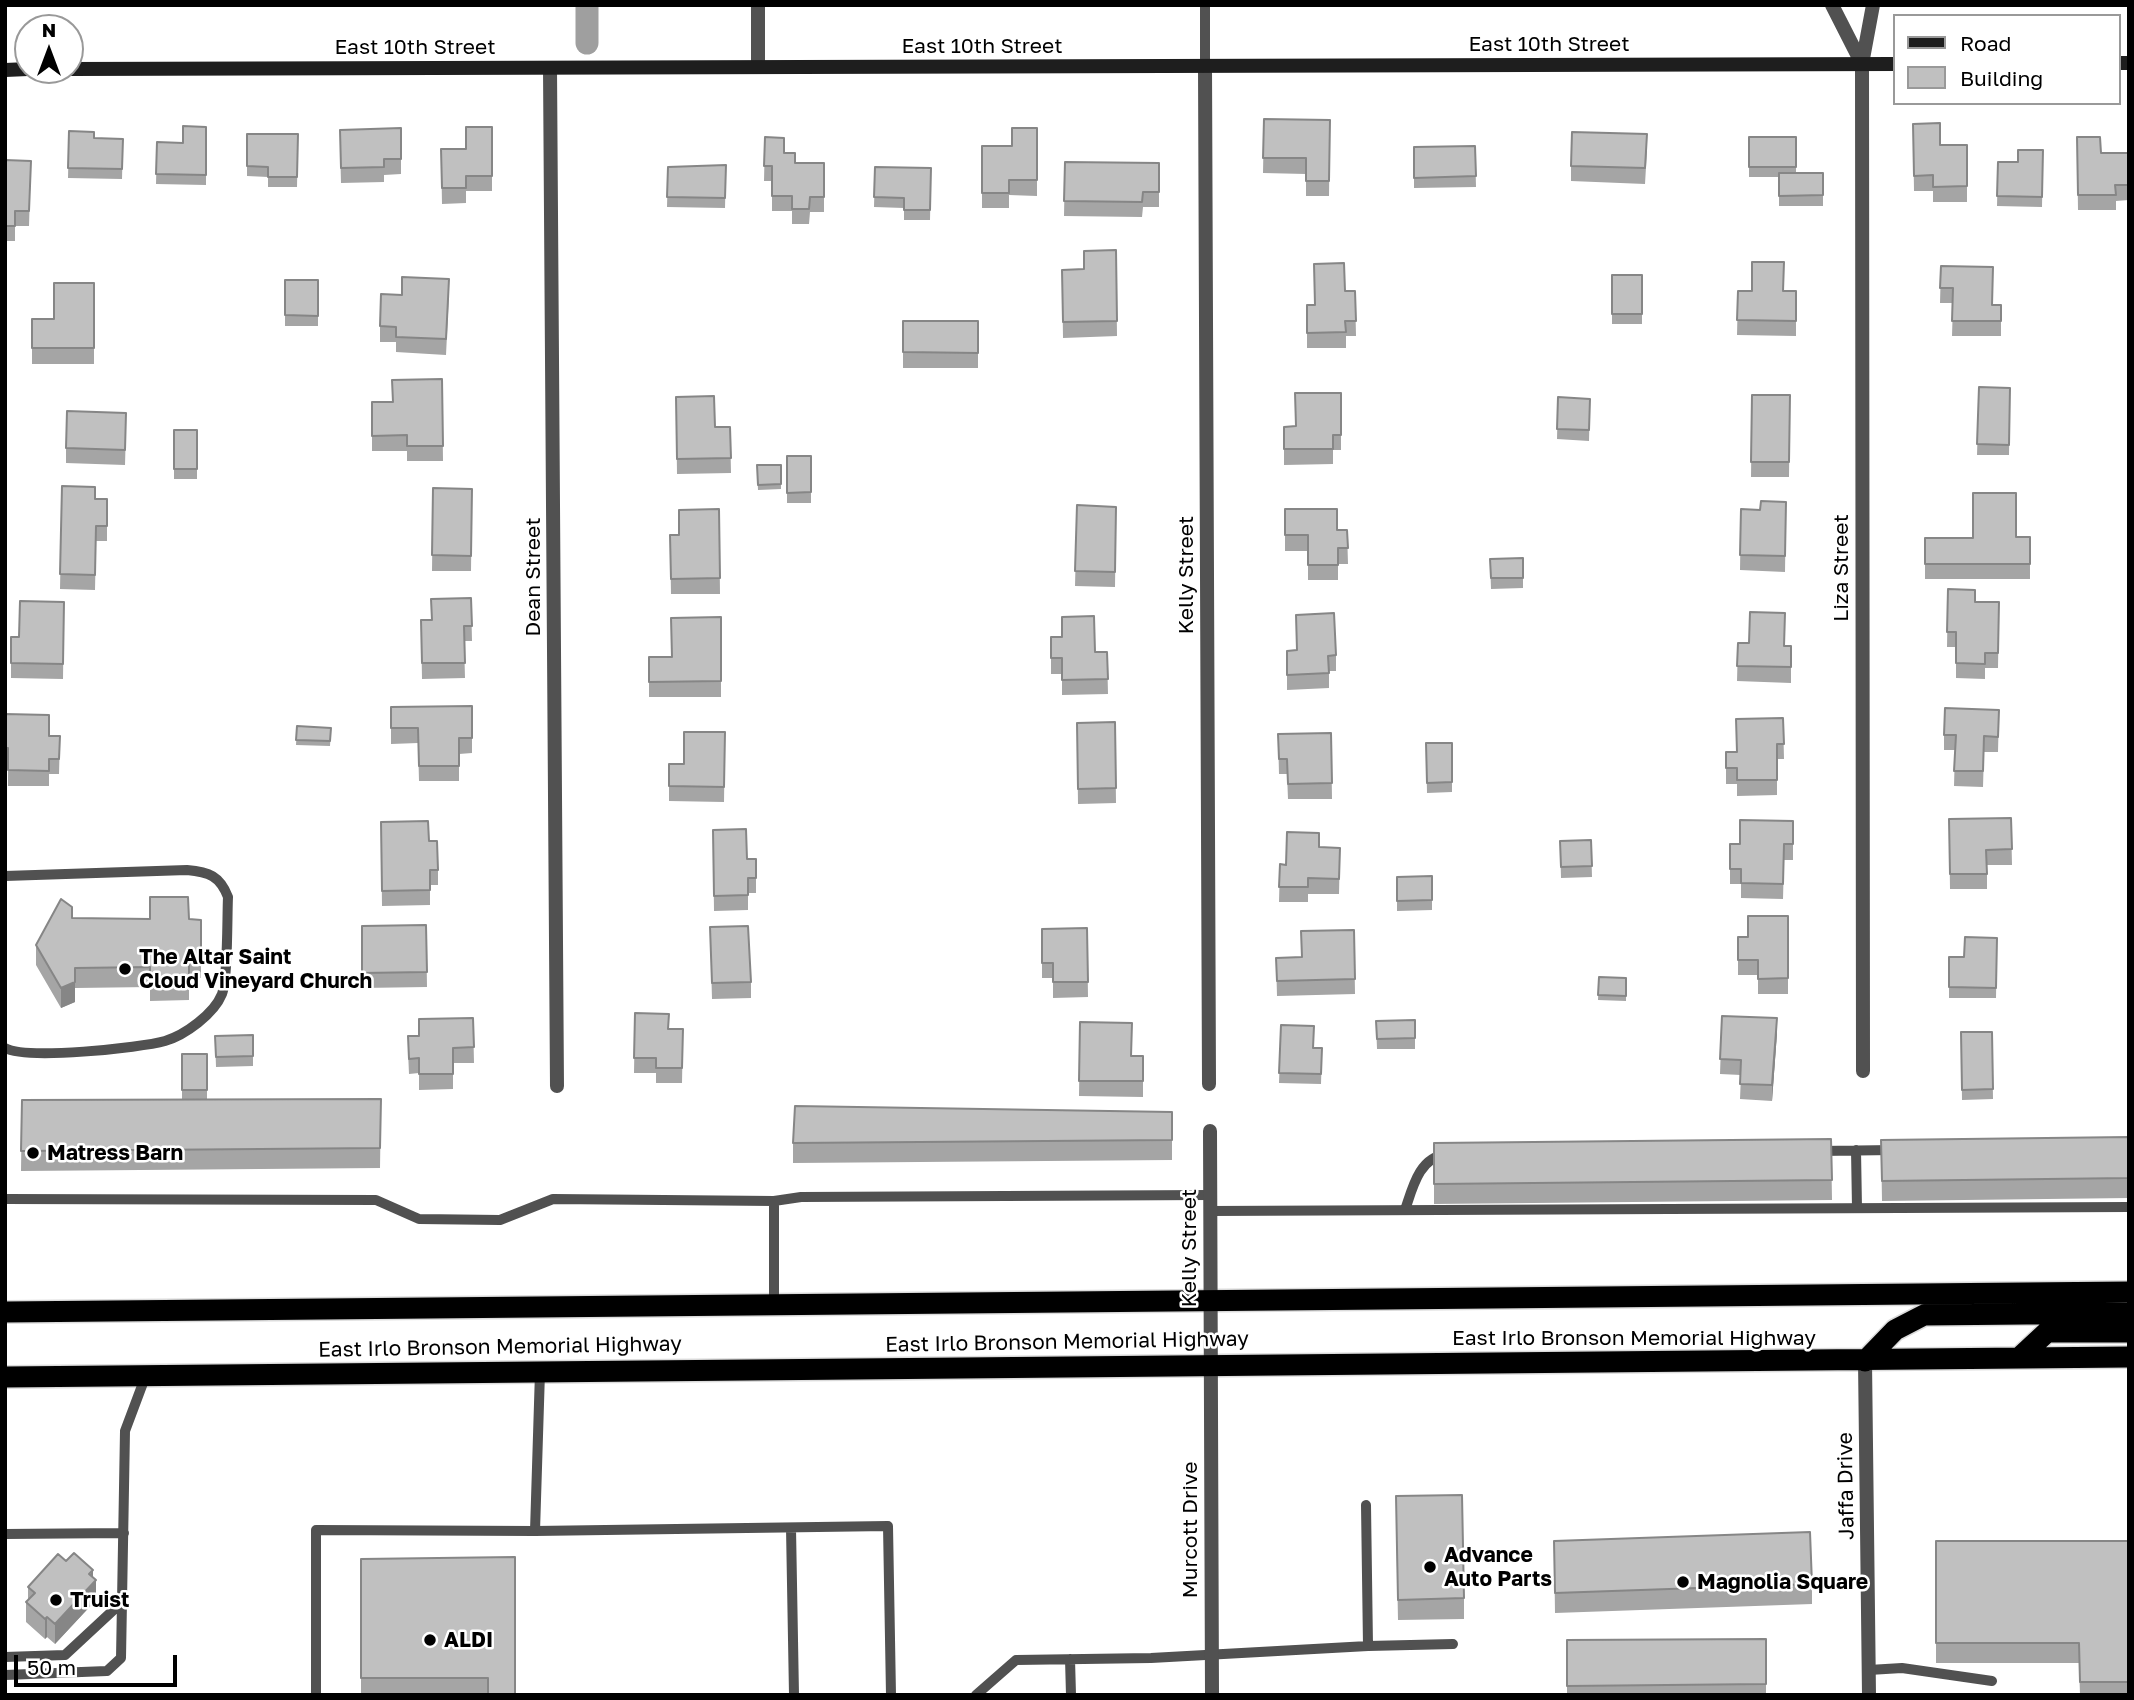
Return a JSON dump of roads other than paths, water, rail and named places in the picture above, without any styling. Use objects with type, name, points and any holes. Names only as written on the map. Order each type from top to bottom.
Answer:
[{"type":"highway","name":"East Irlo Bronson Memorial Highway","points":[[5,1312],[2129,1292]]},
{"type":"highway","points":[[1866,1361],[1895,1330],[1924,1315],[2129,1313]]},
{"type":"highway","points":[[2019,1359],[2046,1332],[2129,1332]]},
{"type":"highway","name":"East Irlo Bronson Memorial Highway","points":[[5,1377],[2129,1357]]},
{"type":"street","points":[[758,5],[758,67]]},
{"type":"street","points":[[1832,5],[1862,64]]},
{"type":"street","name":"Liza Street","points":[[1863,1071],[1862,64],[1873,5]]},
{"type":"street","name":"East 10th Street","points":[[84,69],[1892,64]]},
{"type":"street","name":"Kelly Street","points":[[1206,66],[1209,1084]]},
{"type":"street","name":"Dean Street","points":[[550,68],[557,1086]]},
{"type":"street","name":"Kelly Street","points":[[1210,1130],[1210,1365]]},
{"type":"street","name":"Jaffa Drive","points":[[1866,1361],[1869,1695]]},
{"type":"street","name":"Murcott Drive","points":[[1210,1365],[1212,1695]]},
{"type":"lane","points":[[1205,5],[1206,66]]},
{"type":"lane","points":[[5,876],[187,870],[215,876],[223,884],[228,897],[222,994],[207,1014],[183,1032],[166,1041],[93,1050],[36,1053],[5,1048]]},
{"type":"lane","points":[[1856,1150],[1857,1208]]},
{"type":"lane","points":[[1815,1151],[1910,1150]]},
{"type":"lane","points":[[1405,1210],[1421,1170],[1440,1156],[1451,1156]]},
{"type":"lane","points":[[5,1199],[376,1200],[419,1219],[500,1220],[553,1199],[774,1201],[801,1197],[1210,1195]]},
{"type":"lane","points":[[774,1201],[774,1304]]},
{"type":"lane","points":[[1210,1211],[2129,1207]]},
{"type":"lane","points":[[535,1531],[540,1371]]},
{"type":"lane","points":[[5,1675],[107,1671],[121,1658],[125,1432],[146,1375]]},
{"type":"lane","points":[[1366,1505],[1368,1646]]},
{"type":"lane","points":[[316,1695],[316,1530],[535,1531],[888,1526],[891,1695]]},
{"type":"lane","points":[[791,1528],[794,1695]]},
{"type":"lane","points":[[5,1534],[124,1533]]},
{"type":"lane","points":[[5,1657],[65,1656],[121,1603]]},
{"type":"lane","points":[[976,1695],[1016,1660],[1453,1644]]},
{"type":"lane","points":[[1070,1659],[1071,1695]]},
{"type":"lane","points":[[1869,1670],[1902,1668],[1992,1681]]},
{"type":"waterway","points":[[587,5],[587,43]]},
{"type":"place","name":"The Altar Saint Cloud Vineyard Church","points":[[125,969]]},
{"type":"place","name":"Matress Barn","points":[[33,1153]]},
{"type":"place","name":"Advance Auto Parts","points":[[1430,1567]]},
{"type":"place","name":"Magnolia Square","points":[[1683,1582]]},
{"type":"place","name":"Truist","points":[[56,1600]]},
{"type":"place","name":"ALDI","points":[[430,1640]]}]
